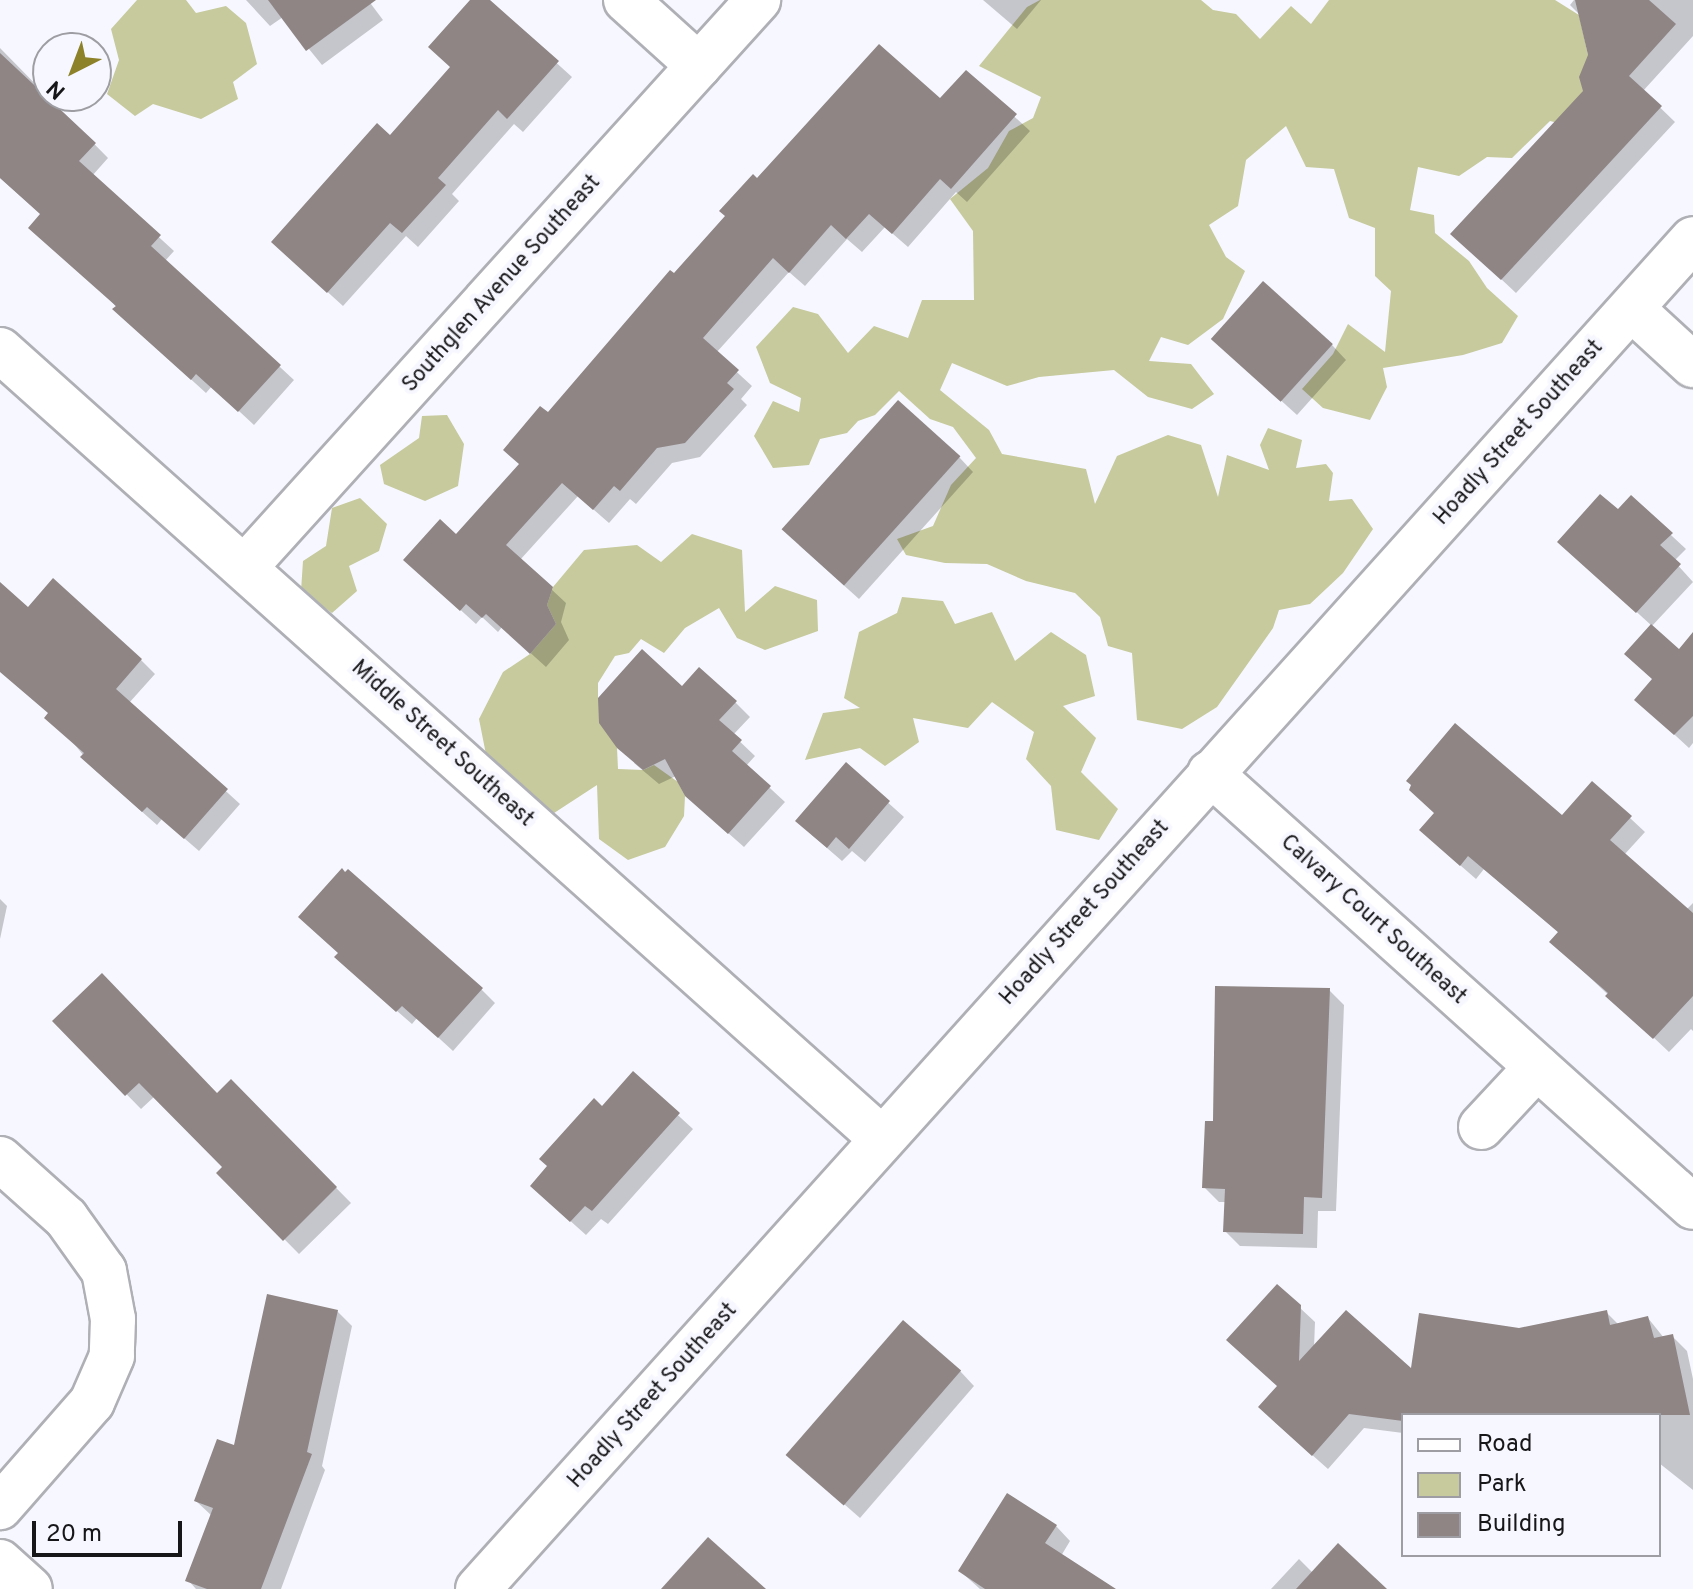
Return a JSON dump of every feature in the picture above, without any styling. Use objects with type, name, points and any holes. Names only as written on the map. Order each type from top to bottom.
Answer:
[{"type":"street","points":[[626,0],[699,66]]},
{"type":"street","name":"Southglen Avenue Southeast","points":[[245,567],[758,0]]},
{"type":"street","name":"Hoadly Street Southeast","points":[[478,1589],[1693,239]]},
{"type":"street","points":[[1632,309],[1693,365]]},
{"type":"street","name":"Middle Street Southeast","points":[[0,350],[882,1139]]},
{"type":"street","name":"Calvary Court Southeast","points":[[1210,773],[1693,1207]]},
{"type":"street","points":[[1481,1127],[1537,1067]]},
{"type":"street","points":[[0,1159],[66,1218],[104,1271],[113,1319],[112,1356],[92,1402],[0,1507]]},
{"type":"street","points":[[0,1562],[30,1589]]},
{"type":"green space","points":[[137,0],[186,0],[196,13],[226,6],[246,23],[257,64],[233,82],[238,99],[201,119],[153,104],[135,116],[112,98],[112,80],[119,60],[111,29]]},
{"type":"green space","points":[[1040,0],[1201,0],[1213,10],[1236,14],[1260,39],[1291,6],[1311,24],[1329,0],[1555,0],[1579,15],[1588,55],[1589,108],[1578,128],[1550,121],[1512,158],[1487,157],[1459,176],[1418,167],[1410,210],[1434,215],[1435,233],[1469,261],[1487,288],[1518,316],[1502,343],[1463,355],[1383,368],[1387,387],[1370,420],[1323,408],[1302,389],[1333,354],[1348,324],[1385,352],[1391,291],[1375,276],[1375,228],[1349,218],[1334,169],[1306,167],[1286,126],[1246,160],[1238,206],[1209,225],[1226,257],[1245,271],[1223,319],[1188,345],[1161,337],[1149,361],[1191,364],[1214,394],[1192,409],[1148,397],[1114,370],[1039,377],[1007,386],[952,363],[940,390],[989,430],[1002,454],[1086,469],[1095,504],[1117,456],[1168,435],[1201,445],[1218,497],[1227,455],[1269,470],[1260,445],[1268,428],[1302,440],[1296,468],[1326,464],[1333,473],[1329,501],[1352,499],[1373,529],[1343,573],[1310,604],[1279,610],[1273,628],[1217,707],[1182,729],[1137,720],[1132,653],[1108,646],[1100,617],[1075,593],[1026,581],[987,564],[945,563],[906,555],[897,539],[933,526],[951,485],[976,458],[953,427],[930,419],[899,391],[875,415],[858,421],[847,433],[820,439],[809,465],[773,468],[754,436],[773,401],[799,412],[801,398],[770,383],[756,347],[793,307],[818,314],[848,353],[874,326],[908,338],[922,300],[974,300],[973,231],[950,199],[988,168],[1009,131],[1033,118],[1041,97],[979,66],[1027,7]]},
{"type":"green space","points":[[447,415],[464,444],[458,486],[425,501],[384,484],[380,465],[419,438],[422,416]]},
{"type":"green space","points":[[360,498],[387,524],[379,551],[349,566],[357,591],[332,613],[301,591],[303,561],[326,546],[332,508]]},
{"type":"green space","points":[[692,534],[742,550],[745,612],[775,586],[817,600],[818,631],[765,650],[737,638],[719,608],[685,628],[664,653],[641,639],[629,653],[615,656],[598,683],[598,698],[617,748],[618,769],[643,770],[654,765],[678,782],[685,796],[684,816],[665,847],[628,860],[599,839],[597,785],[551,815],[496,805],[479,719],[503,672],[530,654],[556,624],[547,605],[553,587],[584,550],[637,545],[661,562]]},
{"type":"green space","points":[[902,597],[943,601],[955,624],[992,612],[1015,661],[1051,632],[1086,655],[1095,696],[1063,706],[1096,738],[1081,772],[1118,809],[1099,840],[1056,830],[1051,786],[1026,759],[1034,732],[992,702],[968,728],[913,718],[919,742],[885,766],[860,748],[805,760],[823,713],[860,708],[844,698],[859,632],[897,613]]},
{"type":"building","points":[[268,0],[376,0],[306,51]]},
{"type":"building","points":[[470,0],[490,0],[559,61],[507,119],[498,110],[438,178],[446,185],[402,233],[390,223],[327,293],[271,242],[377,123],[390,135],[450,67],[428,47]]},
{"type":"building","points":[[1575,0],[1649,0],[1676,24],[1629,76],[1662,106],[1501,280],[1450,234],[1583,91],[1579,77],[1588,55]]},
{"type":"building","points":[[879,44],[940,98],[966,70],[1017,114],[951,189],[940,179],[892,234],[869,214],[846,239],[831,225],[789,273],[773,258],[703,338],[739,370],[727,383],[734,389],[685,443],[657,448],[620,491],[614,486],[593,510],[562,483],[506,545],[553,587],[547,605],[556,624],[530,654],[486,614],[482,618],[466,604],[460,611],[403,560],[440,519],[456,534],[519,464],[503,450],[540,406],[548,412],[670,270],[674,273],[725,216],[719,211],[753,174],[757,178]]},
{"type":"building","points":[[0,53],[32,83],[32,112],[63,112],[96,143],[79,161],[161,235],[151,246],[281,365],[238,412],[196,374],[191,380],[112,309],[116,306],[28,228],[40,214],[0,178]]},
{"type":"building","points":[[1263,281],[1333,344],[1281,402],[1211,339]]},
{"type":"building","points":[[898,400],[960,456],[844,586],[782,529]]},
{"type":"building","points":[[1600,494],[1618,509],[1631,495],[1673,533],[1660,545],[1681,564],[1636,613],[1557,542]]},
{"type":"building","points":[[53,578],[142,659],[116,689],[228,789],[184,839],[147,807],[142,812],[80,757],[84,753],[44,718],[48,713],[0,672],[0,582],[28,607]]},
{"type":"building","points":[[1651,624],[1679,649],[1693,632],[1693,716],[1674,735],[1634,700],[1652,679],[1624,654]]},
{"type":"building","points":[[642,649],[682,686],[699,667],[737,701],[719,720],[742,740],[732,751],[771,786],[728,834],[685,796],[665,759],[643,770],[617,748],[599,723],[598,698]]},
{"type":"building","points":[[1455,723],[1562,815],[1592,781],[1632,816],[1610,840],[1693,913],[1693,996],[1653,1039],[1605,996],[1608,993],[1549,942],[1558,932],[1468,856],[1460,866],[1419,830],[1434,813],[1409,790],[1411,785],[1406,781]]},
{"type":"building","points":[[846,762],[890,801],[849,849],[836,837],[827,848],[795,821]]},
{"type":"building","points":[[342,868],[345,872],[348,869],[483,988],[438,1038],[402,1006],[396,1012],[334,957],[338,953],[298,917]]},
{"type":"building","points":[[102,973],[217,1093],[231,1079],[337,1187],[283,1241],[216,1173],[222,1167],[139,1083],[125,1096],[52,1021]]},
{"type":"building","points":[[1215,986],[1330,988],[1322,1198],[1304,1197],[1303,1234],[1223,1232],[1225,1189],[1202,1188],[1205,1121],[1213,1121]]},
{"type":"building","points":[[633,1071],[680,1113],[592,1211],[585,1206],[570,1222],[530,1186],[547,1166],[539,1159],[594,1098],[602,1106]]},
{"type":"building","points":[[1277,1284],[1301,1305],[1299,1361],[1346,1310],[1411,1368],[1419,1313],[1519,1328],[1607,1310],[1610,1325],[1648,1316],[1654,1338],[1673,1334],[1690,1415],[1401,1413],[1401,1421],[1349,1414],[1312,1456],[1258,1407],[1277,1386],[1226,1340]]},
{"type":"building","points":[[267,1294],[338,1310],[307,1452],[312,1454],[261,1589],[207,1589],[185,1581],[213,1508],[194,1501],[217,1439],[234,1445]]},
{"type":"building","points":[[903,1320],[961,1371],[844,1506],[786,1455]]},
{"type":"building","points":[[1007,1493],[1057,1525],[1045,1543],[1116,1589],[985,1589],[958,1571]]},
{"type":"building","points":[[708,1537],[766,1589],[661,1589]]},
{"type":"building","points":[[1338,1543],[1387,1589],[1296,1589]]}]
